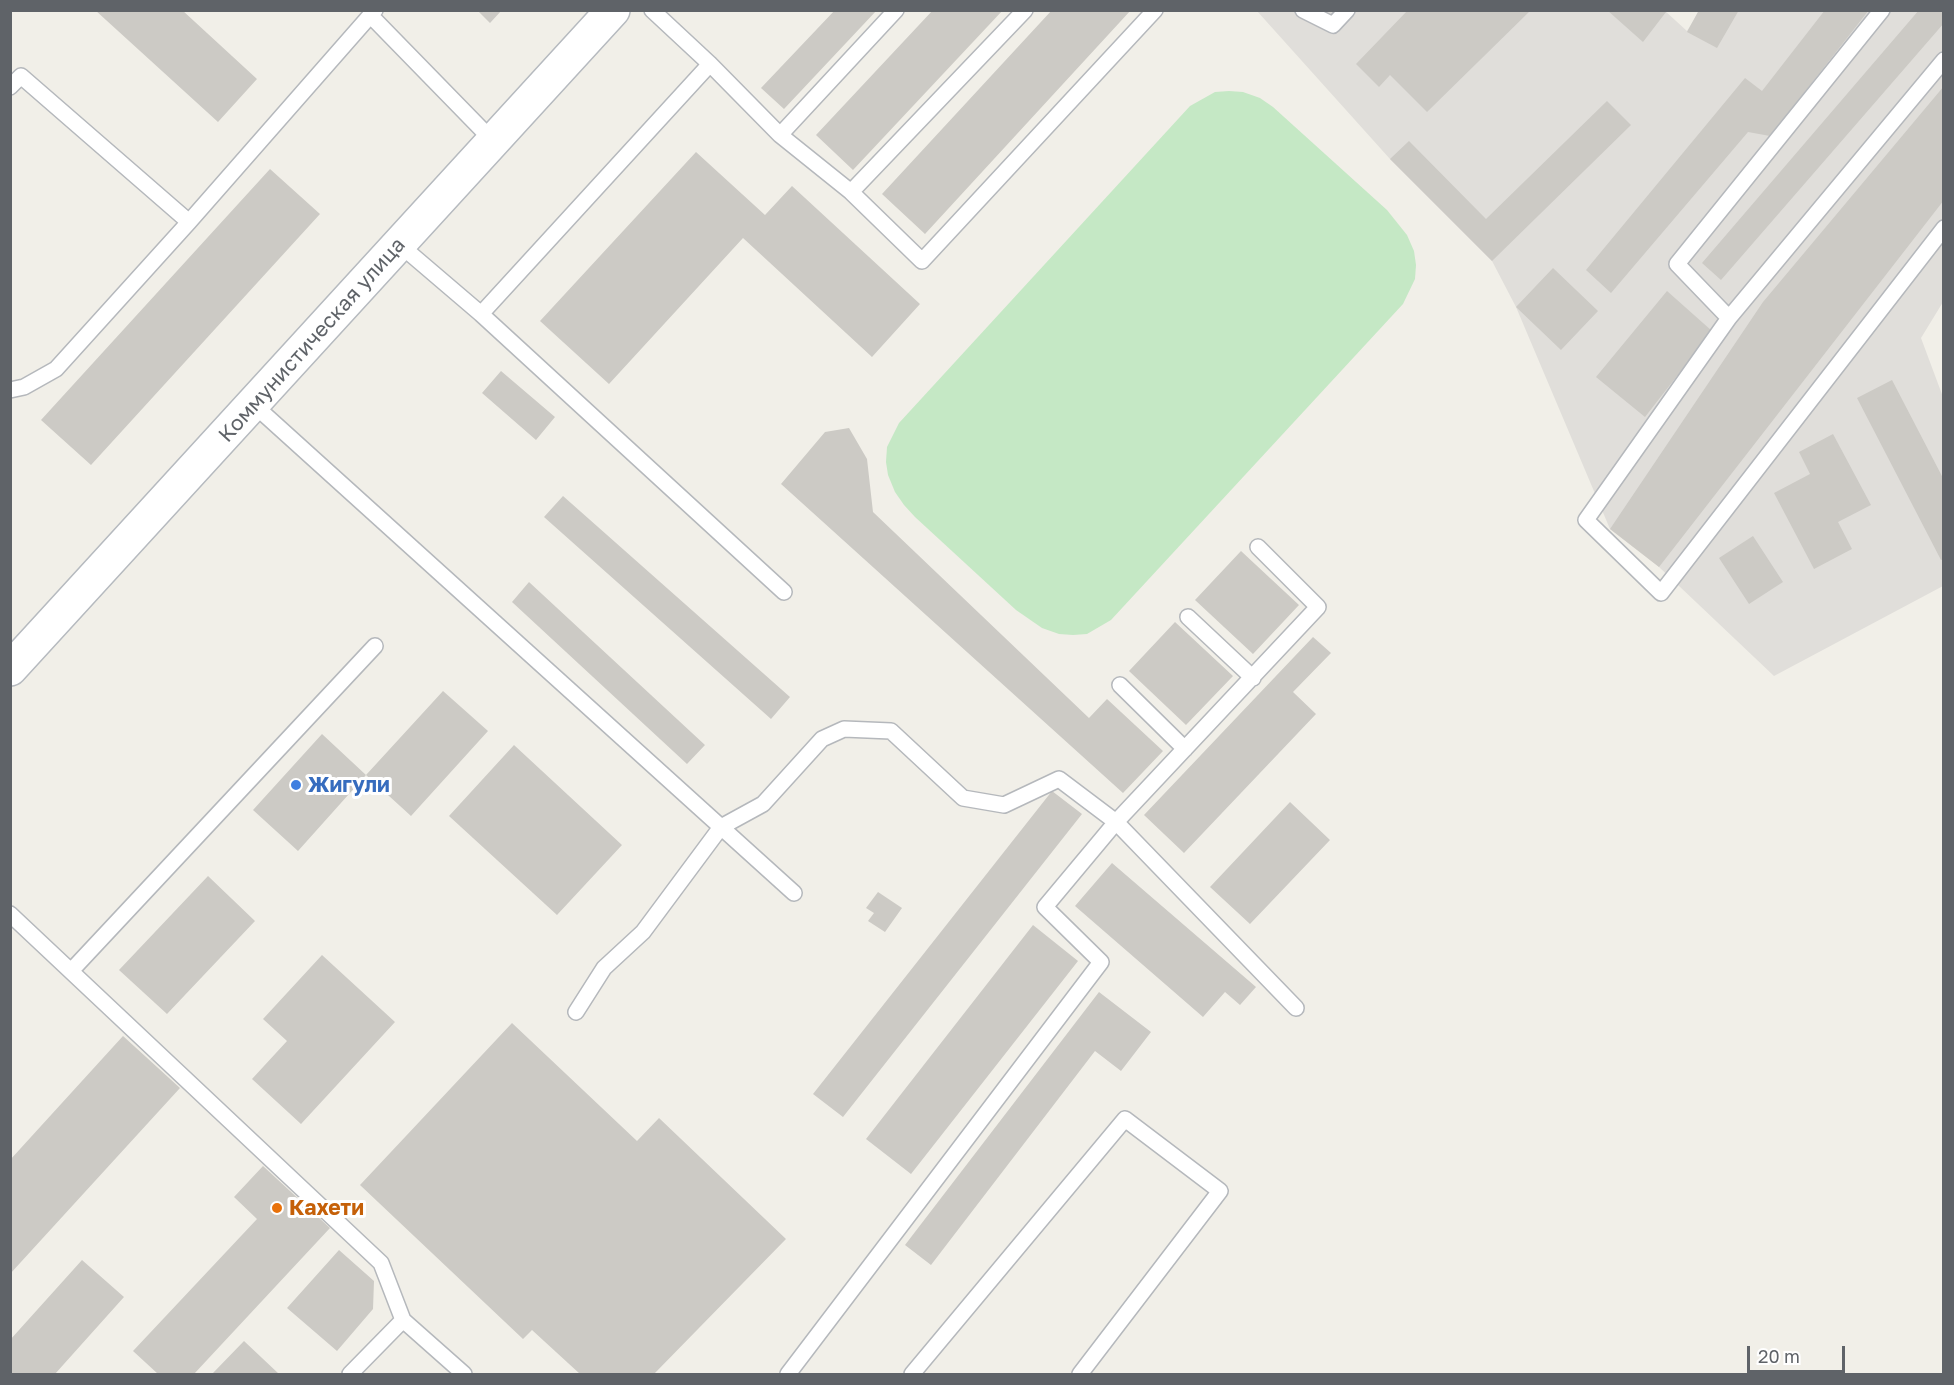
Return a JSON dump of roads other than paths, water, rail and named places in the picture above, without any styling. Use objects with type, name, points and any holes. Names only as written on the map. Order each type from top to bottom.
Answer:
[{"type":"street","name":"Коммунистическая улица","points":[[10,669],[613,10]]},
{"type":"lane","points":[[652,10],[710,64],[780,135],[851,192],[922,261],[1155,10]]},
{"type":"lane","points":[[780,135],[896,10]]},
{"type":"lane","points":[[851,192],[1025,10]]},
{"type":"lane","points":[[1303,10],[1334,25],[1347,10]]},
{"type":"lane","points":[[1729,318],[1677,264],[1882,10]]},
{"type":"lane","points":[[10,390],[24,387],[56,369],[373,13],[493,141]]},
{"type":"lane","points":[[1944,60],[1729,318],[1586,520],[1661,593],[1944,228]]},
{"type":"lane","points":[[481,314],[710,64]]},
{"type":"lane","points":[[10,87],[21,76],[189,222]]},
{"type":"lane","points":[[399,244],[481,314],[784,592]]},
{"type":"lane","points":[[253,404],[794,893]]},
{"type":"lane","points":[[788,1374],[1101,962],[1045,907],[1116,822],[1318,607],[1258,547]]},
{"type":"lane","points":[[1188,617],[1253,678]]},
{"type":"lane","points":[[71,971],[375,646]]},
{"type":"lane","points":[[1120,685],[1185,749]]},
{"type":"lane","points":[[576,1012],[604,968],[644,932],[721,827],[763,804],[822,739],[844,729],[891,731],[963,798],[1004,805],[1059,779],[1116,822],[1296,1008]]},
{"type":"lane","points":[[10,914],[381,1263],[403,1320],[464,1374]]},
{"type":"lane","points":[[912,1374],[1125,1119],[1220,1191],[1080,1374]]},
{"type":"lane","points":[[350,1374],[403,1320]]},
{"type":"place","name":"Жигули","points":[[296,785]]},
{"type":"place","name":"Кахети","points":[[277,1208]]}]
